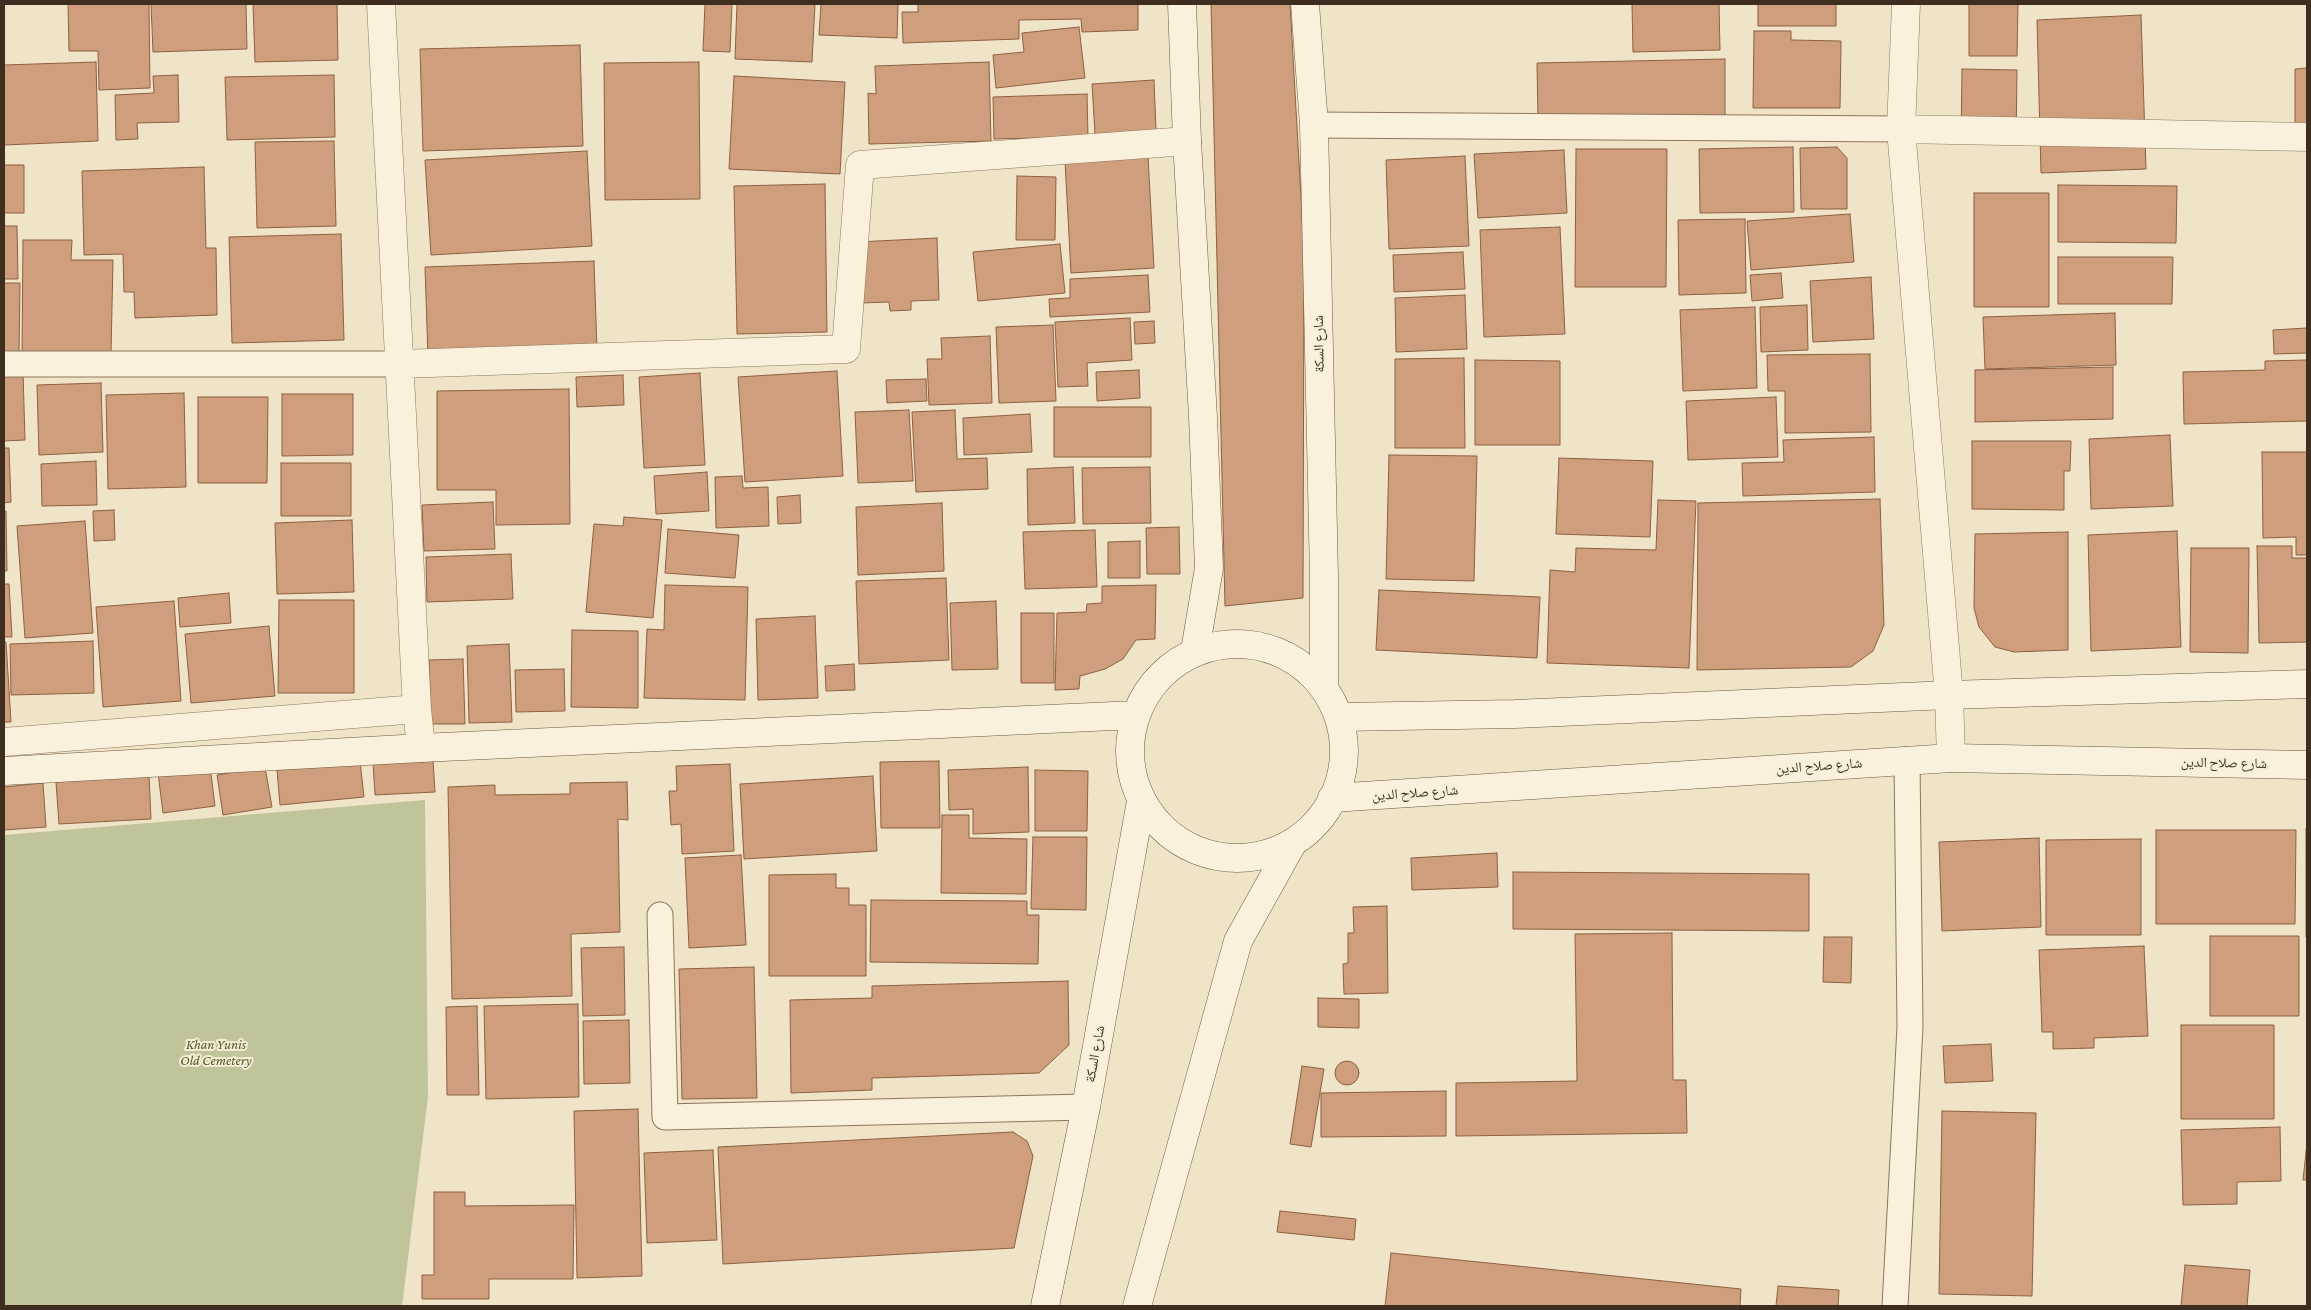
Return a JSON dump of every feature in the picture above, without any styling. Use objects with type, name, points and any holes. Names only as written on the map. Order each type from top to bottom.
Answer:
[{"type":"main road","points":[[381,4],[420,748]]},
{"type":"main road","points":[[1182,4],[1187,141],[1203,408],[1209,568],[1195,651]]},
{"type":"main road","name":"شارع السكة","points":[[1304,4],[1314,125],[1324,576],[1324,685]]},
{"type":"main road","points":[[1906,4],[1901,129],[1949,695],[1951,758]]},
{"type":"main road","points":[[1901,129],[2307,137]]},
{"type":"main road","points":[[400,364],[846,349],[860,165],[1187,141]]},
{"type":"main road","points":[[1230,643],[1265,646],[1297,661],[1324,685],[1340,717],[1346,752],[1339,786],[1322,818],[1292,844],[1262,856],[1227,858],[1192,850],[1162,829],[1141,801],[1130,767],[1130,732],[1142,698],[1165,670],[1195,651],[1230,643]]},
{"type":"main road","points":[[1340,717],[1516,714],[1949,695],[2307,684]]},
{"type":"main road","points":[[4,742],[417,709]]},
{"type":"main road","points":[[4,771],[420,748],[1135,715]]},
{"type":"main road","name":"شارع صلاح الدين","points":[[1332,798],[1951,758],[2307,765]]},
{"type":"main road","name":"شارع السكة","points":[[1045,1306],[1086,1107],[1141,801]]},
{"type":"main road","points":[[1137,1306],[1238,941],[1292,844]]},
{"type":"lane","points":[[1314,125],[1901,129]]},
{"type":"lane","points":[[4,364],[400,364]]},
{"type":"lane","points":[[1896,1306],[1910,1027],[1907,760]]},
{"type":"lane","points":[[660,915],[665,1117],[1086,1107]]},
{"type":"green space","name":"Khan Yunis Old Cemetery","points":[[425,800],[428,1097],[402,1306],[4,1306],[4,835]]},
{"type":"building","points":[[68,4],[149,4],[150,88],[99,90],[98,51],[69,51]]},
{"type":"building","points":[[151,4],[246,4],[247,49],[153,52]]},
{"type":"building","points":[[253,4],[337,4],[338,60],[255,62]]},
{"type":"building","points":[[705,4],[732,4],[730,52],[703,51]]},
{"type":"building","points":[[737,4],[815,4],[812,62],[735,59]]},
{"type":"building","points":[[821,4],[898,4],[897,38],[819,35]]},
{"type":"building","points":[[918,4],[1138,4],[1138,30],[1082,32],[1081,19],[1019,20],[1019,39],[903,43],[902,12],[918,12]]},
{"type":"building","points":[[1211,4],[1290,4],[1304,250],[1303,598],[1225,606]]},
{"type":"building","points":[[1632,4],[1719,4],[1720,50],[1633,52]]},
{"type":"building","points":[[1758,4],[1836,4],[1836,26],[1758,26]]},
{"type":"building","points":[[1969,4],[2018,4],[2017,56],[1969,56]]},
{"type":"building","points":[[2141,15],[2146,169],[2041,173],[2037,20]]},
{"type":"building","points":[[1079,27],[1085,78],[996,88],[993,55],[1024,52],[1022,33]]},
{"type":"building","points":[[1754,31],[1791,31],[1791,40],[1841,41],[1840,108],[1753,108]]},
{"type":"building","points":[[580,45],[583,146],[423,151],[420,49]]},
{"type":"building","points":[[1725,59],[1725,117],[1538,120],[1537,63]]},
{"type":"building","points":[[96,62],[98,141],[4,145],[4,65]]},
{"type":"building","points":[[699,62],[700,199],[605,200],[604,63]]},
{"type":"building","points":[[989,62],[991,141],[869,144],[868,93],[876,94],[875,66]]},
{"type":"building","points":[[2307,68],[2307,139],[2295,139],[2295,69]]},
{"type":"building","points":[[1962,69],[2017,70],[2016,143],[1961,142]]},
{"type":"building","points":[[178,75],[179,122],[137,123],[138,139],[116,140],[115,95],[154,93],[153,76]]},
{"type":"building","points":[[334,75],[335,137],[227,140],[225,77]]},
{"type":"building","points":[[734,76],[845,82],[840,174],[729,169]]},
{"type":"building","points":[[1154,80],[1156,130],[1095,134],[1092,84]]},
{"type":"building","points":[[1087,94],[1088,137],[994,139],[993,97]]},
{"type":"building","points":[[334,141],[336,226],[257,228],[255,142]]},
{"type":"building","points":[[1793,147],[1794,212],[1700,213],[1699,149]]},
{"type":"building","points":[[1837,147],[1847,158],[1847,209],[1801,209],[1800,148]]},
{"type":"building","points":[[1576,149],[1667,149],[1666,287],[1575,287]]},
{"type":"building","points":[[1564,150],[1567,213],[1478,218],[1474,154]]},
{"type":"building","points":[[587,151],[592,246],[431,255],[425,160]]},
{"type":"building","points":[[1148,156],[1154,268],[1071,273],[1065,161]]},
{"type":"building","points":[[1465,156],[1469,246],[1389,249],[1386,160]]},
{"type":"building","points":[[4,165],[24,165],[24,213],[4,213]]},
{"type":"building","points":[[204,167],[206,248],[216,248],[217,315],[135,318],[134,292],[124,292],[123,254],[84,255],[82,171]]},
{"type":"building","points":[[1017,176],[1056,177],[1055,240],[1016,240]]},
{"type":"building","points":[[825,184],[827,332],[737,334],[734,186]]},
{"type":"building","points":[[2058,185],[2177,186],[2176,243],[2058,242]]},
{"type":"building","points":[[1974,193],[2049,193],[2049,307],[1974,307]]},
{"type":"building","points":[[1850,214],[1854,262],[1751,270],[1747,221]]},
{"type":"building","points":[[1745,219],[1746,293],[1679,295],[1678,220]]},
{"type":"building","points":[[4,226],[17,226],[18,279],[4,279]]},
{"type":"building","points":[[1560,227],[1565,334],[1484,337],[1480,230]]},
{"type":"building","points":[[341,234],[344,340],[232,343],[229,237]]},
{"type":"building","points":[[937,238],[939,300],[911,301],[911,310],[890,311],[889,302],[861,303],[858,242]]},
{"type":"building","points":[[23,240],[72,240],[71,260],[113,260],[111,354],[22,354]]},
{"type":"building","points":[[1060,244],[1065,293],[978,301],[973,252]]},
{"type":"building","points":[[1463,252],[1465,289],[1394,292],[1393,255]]},
{"type":"building","points":[[2058,257],[2173,257],[2172,304],[2058,304]]},
{"type":"building","points":[[594,261],[597,350],[428,357],[425,267]]},
{"type":"building","points":[[1781,273],[1783,298],[1752,301],[1750,275]]},
{"type":"building","points":[[1148,275],[1150,312],[1050,317],[1049,299],[1070,298],[1070,279]]},
{"type":"building","points":[[1871,277],[1874,339],[1813,342],[1810,281]]},
{"type":"building","points":[[4,283],[20,283],[19,353],[4,353]]},
{"type":"building","points":[[1465,295],[1467,349],[1396,352],[1395,298]]},
{"type":"building","points":[[1807,305],[1808,350],[1761,352],[1760,307]]},
{"type":"building","points":[[1755,307],[1757,388],[1683,391],[1680,310]]},
{"type":"building","points":[[2115,313],[2116,365],[1985,369],[1983,317]]},
{"type":"building","points":[[1130,318],[1132,360],[1087,363],[1088,386],[1058,387],[1055,322]]},
{"type":"building","points":[[1154,321],[1155,343],[1135,344],[1134,322]]},
{"type":"building","points":[[1053,325],[1056,401],[999,403],[996,327]]},
{"type":"building","points":[[2307,328],[2307,353],[2274,354],[2273,330]]},
{"type":"building","points":[[990,336],[992,403],[929,405],[927,359],[942,359],[941,338]]},
{"type":"building","points":[[1870,354],[1871,432],[1785,433],[1785,391],[1768,391],[1767,355]]},
{"type":"building","points":[[1464,358],[1465,448],[1395,448],[1395,359]]},
{"type":"building","points":[[1475,360],[1560,361],[1560,445],[1475,445]]},
{"type":"building","points":[[2307,360],[2307,421],[2184,424],[2183,372],[2265,370],[2265,361]]},
{"type":"building","points":[[2113,367],[2113,419],[1975,422],[1975,370]]},
{"type":"building","points":[[1139,370],[1140,398],[1097,401],[1096,372]]},
{"type":"building","points":[[23,371],[25,440],[4,441],[4,372]]},
{"type":"building","points":[[837,371],[843,476],[745,482],[738,377]]},
{"type":"building","points":[[700,373],[705,465],[644,468],[639,377]]},
{"type":"building","points":[[623,375],[624,405],[577,407],[576,377]]},
{"type":"building","points":[[926,379],[927,401],[887,403],[886,380]]},
{"type":"building","points":[[101,383],[103,452],[39,455],[37,385]]},
{"type":"building","points":[[569,389],[570,524],[496,525],[496,490],[437,490],[437,391]]},
{"type":"building","points":[[184,393],[186,487],[108,489],[106,395]]},
{"type":"building","points":[[282,394],[353,394],[353,455],[282,456]]},
{"type":"building","points":[[198,397],[268,397],[267,483],[198,483]]},
{"type":"building","points":[[1776,397],[1778,457],[1688,460],[1686,401]]},
{"type":"building","points":[[1054,407],[1151,407],[1151,457],[1054,457]]},
{"type":"building","points":[[909,410],[913,481],[858,483],[855,412]]},
{"type":"building","points":[[955,410],[957,459],[987,458],[988,489],[916,492],[912,412]]},
{"type":"building","points":[[1030,414],[1032,452],[964,455],[963,418]]},
{"type":"building","points":[[2170,435],[2173,506],[2091,509],[2089,439]]},
{"type":"building","points":[[1874,437],[1875,492],[1743,496],[1742,463],[1784,462],[1783,440]]},
{"type":"building","points":[[1972,441],[2071,441],[2070,471],[2064,471],[2064,510],[1972,509]]},
{"type":"building","points":[[4,448],[9,448],[11,502],[4,503]]},
{"type":"building","points":[[2262,452],[2307,452],[2307,555],[2296,555],[2296,537],[2263,538]]},
{"type":"building","points":[[1389,455],[1477,456],[1474,581],[1386,579]]},
{"type":"building","points":[[1559,458],[1653,461],[1650,537],[1556,534]]},
{"type":"building","points":[[96,461],[97,505],[42,506],[41,464]]},
{"type":"building","points":[[281,463],[351,463],[351,516],[281,516]]},
{"type":"building","points":[[1073,467],[1075,523],[1028,525],[1027,469]]},
{"type":"building","points":[[1150,467],[1151,523],[1083,524],[1082,468]]},
{"type":"building","points":[[707,472],[709,511],[656,514],[654,476]]},
{"type":"building","points":[[742,476],[743,488],[768,487],[769,526],[716,528],[715,477]]},
{"type":"building","points":[[800,495],[801,523],[778,524],[777,497]]},
{"type":"building","points":[[1880,499],[1884,625],[1873,651],[1851,667],[1697,670],[1698,503]]},
{"type":"building","points":[[1658,500],[1696,501],[1689,668],[1547,663],[1550,570],[1575,572],[1576,548],[1656,550]]},
{"type":"building","points":[[493,502],[495,549],[424,551],[422,505]]},
{"type":"building","points":[[942,503],[944,571],[858,575],[856,507]]},
{"type":"building","points":[[114,510],[115,540],[94,541],[93,511]]},
{"type":"building","points":[[4,511],[6,511],[7,571],[4,571]]},
{"type":"building","points":[[624,517],[662,520],[653,618],[586,612],[594,524],[623,526]]},
{"type":"building","points":[[352,520],[354,592],[277,594],[275,523]]},
{"type":"building","points":[[85,521],[93,633],[25,638],[17,526]]},
{"type":"building","points":[[1179,527],[1180,574],[1147,574],[1146,528]]},
{"type":"building","points":[[668,529],[739,535],[735,578],[665,573]]},
{"type":"building","points":[[1095,530],[1097,587],[1025,589],[1023,532]]},
{"type":"building","points":[[2177,531],[2181,647],[2091,651],[2088,535]]},
{"type":"building","points":[[2068,532],[2068,650],[2014,652],[1995,647],[1979,627],[1974,608],[1975,534]]},
{"type":"building","points":[[1140,541],[1140,578],[1108,578],[1108,542]]},
{"type":"building","points":[[2257,546],[2292,546],[2292,558],[2307,558],[2307,642],[2259,643]]},
{"type":"building","points":[[2191,548],[2249,548],[2248,653],[2190,652]]},
{"type":"building","points":[[511,554],[513,599],[427,602],[426,557]]},
{"type":"building","points":[[946,578],[949,660],[859,664],[856,581]]},
{"type":"building","points":[[4,584],[9,584],[12,637],[4,637]]},
{"type":"building","points":[[665,585],[748,587],[745,700],[644,698],[647,629],[664,630]]},
{"type":"building","points":[[1156,585],[1155,639],[1136,640],[1123,659],[1105,669],[1080,676],[1079,689],[1055,690],[1057,613],[1086,612],[1087,604],[1102,603],[1102,586]]},
{"type":"building","points":[[1379,590],[1540,597],[1537,658],[1376,650]]},
{"type":"building","points":[[229,593],[231,623],[180,627],[178,598]]},
{"type":"building","points":[[279,600],[354,600],[354,693],[278,693]]},
{"type":"building","points":[[174,601],[181,701],[103,707],[96,607]]},
{"type":"building","points":[[996,601],[998,669],[952,670],[950,603]]},
{"type":"building","points":[[1021,613],[1054,613],[1054,683],[1021,683]]},
{"type":"building","points":[[815,616],[818,698],[758,700],[756,619]]},
{"type":"building","points":[[269,626],[275,696],[191,703],[185,634]]},
{"type":"building","points":[[572,630],[638,631],[638,708],[571,707]]},
{"type":"building","points":[[93,641],[94,693],[11,695],[10,644]]},
{"type":"building","points":[[4,642],[6,642],[11,722],[4,722]]},
{"type":"building","points":[[509,644],[512,722],[469,723],[467,646]]},
{"type":"building","points":[[463,659],[465,724],[431,724],[429,660]]},
{"type":"building","points":[[854,664],[855,690],[826,691],[825,666]]},
{"type":"building","points":[[564,669],[565,711],[516,712],[515,670]]},
{"type":"building","points":[[433,760],[435,792],[375,795],[373,763]]},
{"type":"building","points":[[360,761],[364,797],[280,805],[277,770]]},
{"type":"building","points":[[939,761],[940,828],[881,828],[880,762]]},
{"type":"building","points":[[730,764],[734,851],[682,854],[681,824],[671,825],[669,791],[677,791],[676,766]]},
{"type":"building","points":[[210,766],[215,806],[163,813],[158,773]]},
{"type":"building","points":[[265,767],[272,807],[223,815],[217,775]]},
{"type":"building","points":[[1028,767],[1029,832],[973,834],[973,809],[949,810],[948,770]]},
{"type":"building","points":[[1035,770],[1088,771],[1087,831],[1035,831]]},
{"type":"building","points":[[149,776],[151,819],[59,824],[56,782]]},
{"type":"building","points":[[873,776],[877,851],[744,859],[740,784]]},
{"type":"building","points":[[627,782],[628,820],[618,819],[620,932],[571,934],[572,996],[452,999],[448,787],[495,785],[495,795],[570,794],[570,783]]},
{"type":"building","points":[[43,783],[46,827],[4,830],[4,787]]},
{"type":"building","points":[[942,815],[969,815],[969,838],[1027,839],[1026,894],[941,893]]},
{"type":"building","points":[[2307,829],[2307,937],[2306,937]]},
{"type":"building","points":[[2156,830],[2296,830],[2295,924],[2156,924]]},
{"type":"building","points":[[1033,837],[1087,837],[1086,910],[1031,909]]},
{"type":"building","points":[[2039,838],[2041,927],[1942,931],[1939,842]]},
{"type":"building","points":[[2141,839],[2141,935],[2046,935],[2046,840]]},
{"type":"building","points":[[1497,853],[1498,887],[1412,890],[1411,858]]},
{"type":"building","points":[[741,855],[746,945],[689,948],[685,858]]},
{"type":"building","points":[[1513,872],[1809,874],[1809,931],[1513,929]]},
{"type":"building","points":[[836,874],[836,888],[849,888],[849,905],[866,905],[866,976],[769,976],[769,875]]},
{"type":"building","points":[[871,900],[1027,901],[1027,915],[1039,915],[1038,964],[870,962]]},
{"type":"building","points":[[1387,906],[1388,993],[1344,994],[1343,964],[1348,963],[1348,933],[1354,933],[1353,907]]},
{"type":"building","points":[[1672,933],[1673,1080],[1686,1080],[1687,1133],[1456,1136],[1456,1083],[1577,1081],[1575,934]]},
{"type":"building","points":[[2210,936],[2299,936],[2299,1016],[2210,1016]]},
{"type":"building","points":[[1824,937],[1852,937],[1851,983],[1823,982]]},
{"type":"building","points":[[2144,946],[2148,1036],[2094,1038],[2094,1048],[2053,1049],[2053,1032],[2042,1032],[2039,950]]},
{"type":"building","points":[[624,947],[625,1015],[583,1016],[581,948]]},
{"type":"building","points":[[754,967],[757,1098],[682,1099],[679,969]]},
{"type":"building","points":[[1068,981],[1069,1045],[1039,1073],[872,1078],[872,1090],[791,1093],[790,1000],[872,998],[872,986]]},
{"type":"building","points":[[1318,998],[1359,999],[1359,1028],[1318,1027]]},
{"type":"building","points":[[578,1004],[579,1097],[486,1099],[484,1006]]},
{"type":"building","points":[[477,1006],[479,1095],[447,1095],[446,1007]]},
{"type":"building","points":[[629,1020],[630,1083],[584,1084],[583,1021]]},
{"type":"building","points":[[2181,1025],[2274,1025],[2274,1119],[2181,1119]]},
{"type":"building","points":[[1991,1044],[1993,1081],[1945,1083],[1943,1046]]},
{"type":"building","points":[[1347,1061],[1356,1064],[1359,1073],[1356,1082],[1347,1085],[1338,1082],[1335,1073],[1338,1064]]},
{"type":"building","points":[[1302,1066],[1324,1069],[1311,1147],[1290,1144]]},
{"type":"building","points":[[1446,1091],[1446,1136],[1321,1137],[1321,1093]]},
{"type":"building","points":[[638,1109],[642,1276],[577,1278],[574,1111]]},
{"type":"building","points":[[1942,1111],[2036,1113],[2032,1296],[1939,1294]]},
{"type":"building","points":[[2280,1127],[2281,1181],[2237,1182],[2237,1204],[2183,1205],[2181,1130]]},
{"type":"building","points":[[1013,1132],[1027,1141],[1033,1156],[1014,1248],[723,1264],[718,1147]]},
{"type":"building","points":[[2307,1143],[2307,1180],[2303,1180]]},
{"type":"building","points":[[713,1150],[717,1240],[647,1243],[644,1153]]},
{"type":"building","points":[[434,1192],[465,1192],[465,1206],[574,1205],[573,1279],[489,1279],[489,1299],[422,1299],[422,1275],[434,1275]]},
{"type":"building","points":[[1280,1211],[1356,1219],[1354,1240],[1277,1232]]},
{"type":"building","points":[[1391,1253],[1741,1289],[1740,1306],[1385,1306]]},
{"type":"building","points":[[2185,1265],[2250,1270],[2247,1306],[2181,1306]]},
{"type":"building","points":[[1778,1286],[1839,1290],[1838,1306],[1776,1306]]}]
